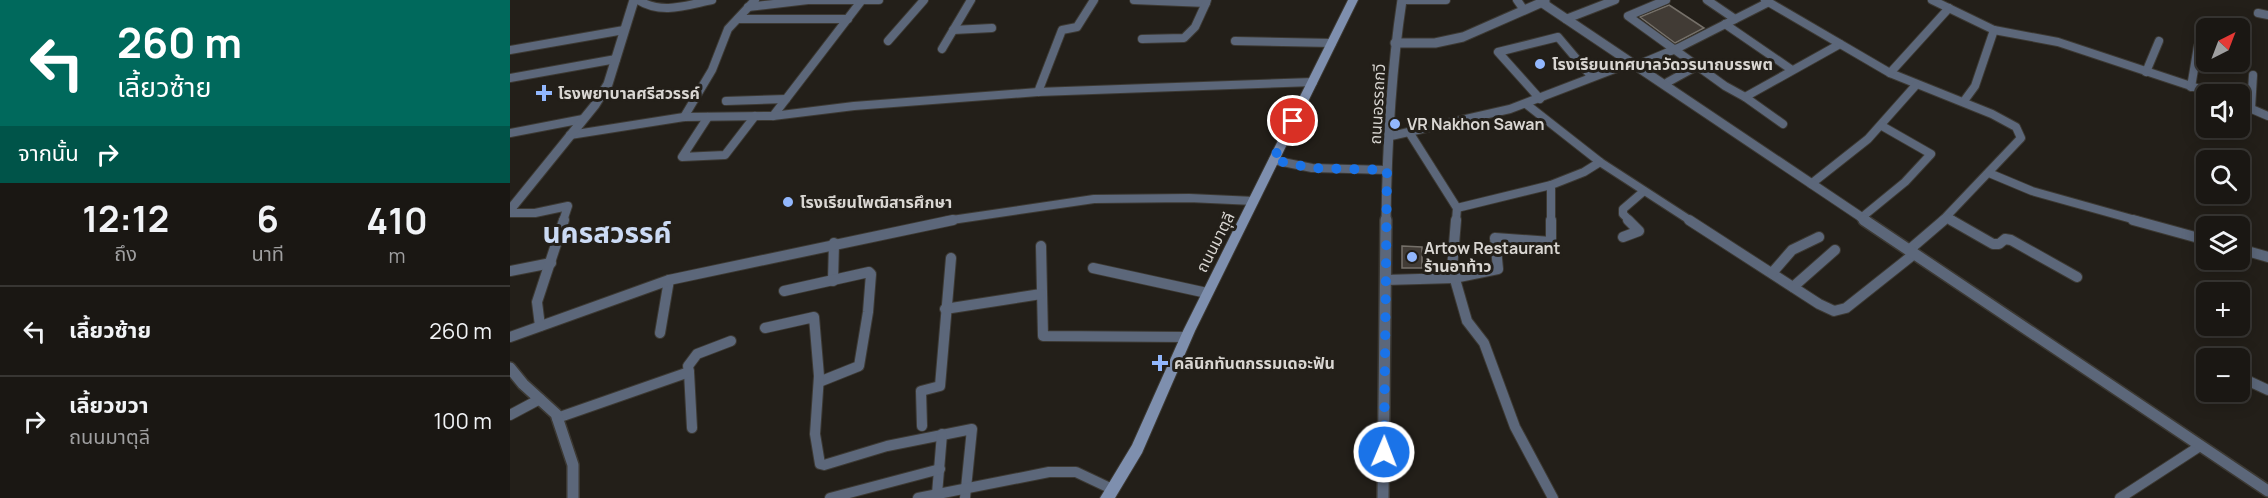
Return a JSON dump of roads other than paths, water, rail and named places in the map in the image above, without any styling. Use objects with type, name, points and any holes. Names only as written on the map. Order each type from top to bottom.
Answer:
[{"type":"main road","name":"ถนนมาตุลี","points":[[1109,494],[1137,449],[1186,337],[1353,0]]},
{"type":"street","points":[[540,326],[537,302],[568,206],[535,213],[510,212],[524,189],[584,119],[608,84],[624,30],[636,0],[644,5],[666,9],[712,0]]},
{"type":"street","points":[[684,117],[712,70],[728,29],[755,0]]},
{"type":"street","points":[[748,8],[808,0],[879,0]]},
{"type":"street","points":[[773,116],[862,0]]},
{"type":"street","points":[[888,41],[924,0]]},
{"type":"street","points":[[942,49],[971,0]]},
{"type":"street","points":[[1038,92],[1062,30],[1077,27],[1094,0]]},
{"type":"street","points":[[1134,0],[1207,1],[1196,28],[1187,36],[1178,40],[1142,39]]},
{"type":"street","points":[[1402,0],[1446,0]]},
{"type":"street","name":"ถนนอรรถกวี","points":[[1383,498],[1387,170],[1391,136],[1395,43],[1402,0]]},
{"type":"street","points":[[1517,0],[1524,10]]},
{"type":"street","points":[[1566,19],[1615,0]]},
{"type":"street","points":[[1666,0],[1628,16],[1783,124]]},
{"type":"street","points":[[1707,0],[1735,19]]},
{"type":"street","points":[[1932,0],[1994,30],[2058,42],[2196,88]]},
{"type":"street","points":[[1395,43],[1435,43],[1463,37],[1544,1],[1566,19],[1632,64],[2268,491]]},
{"type":"street","points":[[1391,136],[1497,113],[1540,99],[1591,76],[1675,50],[1767,1],[1890,73],[1964,101],[2016,127],[2021,138],[1911,252],[1846,308],[1834,311],[1600,162],[1526,104]]},
{"type":"street","points":[[1890,73],[1949,8]]},
{"type":"street","points":[[2258,13],[2268,15]]},
{"type":"street","points":[[738,19],[848,19]]},
{"type":"street","points":[[1725,24],[1792,70]]},
{"type":"street","points":[[953,30],[992,28]]},
{"type":"street","points":[[510,50],[624,30]]},
{"type":"street","points":[[1964,101],[1975,86],[1994,30]]},
{"type":"street","points":[[1540,99],[1498,52],[1558,38],[1591,76]]},
{"type":"street","points":[[1236,41],[1332,43]]},
{"type":"street","points":[[2146,72],[2159,41]]},
{"type":"street","points":[[1744,97],[1840,44]]},
{"type":"street","points":[[510,78],[616,59]]},
{"type":"street","points":[[2192,87],[2196,60]]},
{"type":"street","points":[[1668,82],[1697,66]]},
{"type":"street","points":[[2253,75],[2251,109],[2268,116]]},
{"type":"street","points":[[570,135],[684,117],[773,116],[854,106],[1038,92],[1313,82]]},
{"type":"street","points":[[1811,184],[1842,164],[1882,126],[1917,85]]},
{"type":"street","points":[[726,100],[786,99]]},
{"type":"street","points":[[708,117],[682,157],[726,154],[755,116]]},
{"type":"street","points":[[510,133],[584,119]]},
{"type":"street","points":[[1861,218],[1905,182],[1932,154],[1925,148],[1882,126]]},
{"type":"street","points":[[1409,132],[1457,208],[1452,269],[1467,321],[1484,343],[1515,427],[1553,498]]},
{"type":"street","points":[[1273,160],[1312,168],[1387,170]]},
{"type":"street","points":[[1457,208],[1551,185],[1584,172],[1600,162]]},
{"type":"street","points":[[1989,173],[2032,191],[2196,237]]},
{"type":"street","points":[[1385,280],[1454,278],[1498,269],[1495,237],[1551,242],[1551,185]]},
{"type":"street","points":[[1623,237],[1639,231],[1623,214],[1623,209],[1644,191]]},
{"type":"street","points":[[510,338],[669,280],[834,243],[991,213],[1094,199],[1189,198],[1254,201]]},
{"type":"street","points":[[1947,217],[1993,244],[2006,239],[2011,240],[2077,278]]},
{"type":"street","points":[[1772,273],[1792,250],[1819,237]]},
{"type":"street","points":[[832,281],[834,243]]},
{"type":"street","points":[[1041,246],[1042,334],[1047,338],[1186,337]]},
{"type":"street","points":[[1793,287],[1835,250]]},
{"type":"street","points":[[2250,252],[2268,257]]},
{"type":"street","points":[[922,426],[921,391],[940,386],[951,258]]},
{"type":"street","points":[[510,271],[551,263]]},
{"type":"street","points":[[1093,268],[1207,294]]},
{"type":"street","points":[[784,291],[869,272],[871,274],[862,362],[857,368],[819,382]]},
{"type":"street","points":[[660,333],[669,280]]},
{"type":"street","points":[[945,309],[1041,294]]},
{"type":"street","points":[[765,328],[814,317],[819,382],[814,435],[816,451],[822,465],[942,434],[972,429],[974,431],[965,493]]},
{"type":"street","points":[[692,428],[688,366],[697,354],[731,341]]},
{"type":"street","points":[[510,368],[557,418],[573,465],[573,498]]},
{"type":"street","points":[[557,418],[689,372]]},
{"type":"street","points":[[2250,382],[2268,390]]},
{"type":"street","points":[[510,415],[524,410],[540,399]]},
{"type":"street","points":[[937,494],[942,434]]},
{"type":"street","points":[[2120,498],[2200,446]]},
{"type":"street","points":[[830,498],[940,469]]},
{"type":"street","points":[[918,498],[937,494],[965,493],[1049,472],[1076,472],[1109,494]]},
{"type":"place","name":"โรงเรียนเทศบาลวัดวรนาถบรรพต","points":[[1540,64]]},
{"type":"place","name":"โรงพยาบาลศรีสวรรค์","points":[[544,93]]},
{"type":"place","name":"VR Nakhon Sawan","points":[[1395,124]]},
{"type":"place","name":"โรงเรียนโพฒิสารศึกษา","points":[[788,202]]},
{"type":"place","name":"Artow Restaurant ร้านอาท้าว","points":[[1412,257]]},
{"type":"place","name":"คลินิกทันตกรรมเดอะฟัน","points":[[1160,363]]},
{"type":"district","name":"นครสวรรค์","points":[[607,233]]}]
